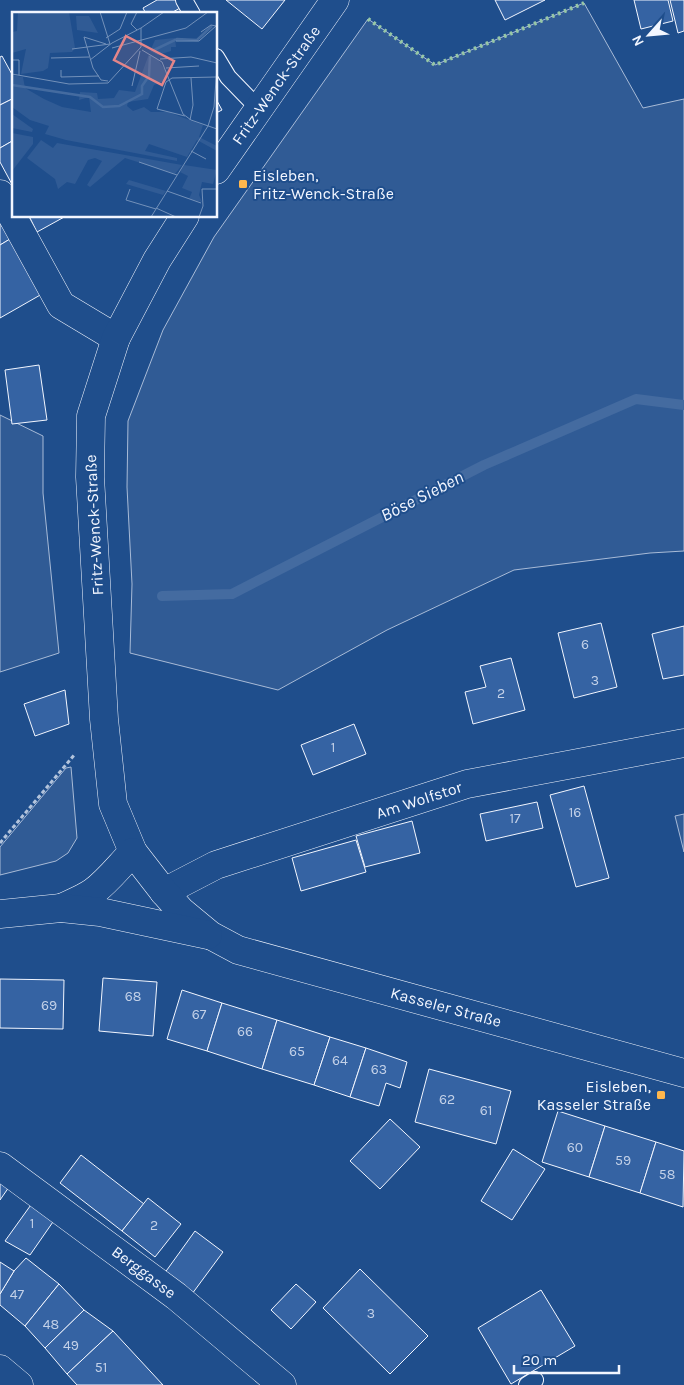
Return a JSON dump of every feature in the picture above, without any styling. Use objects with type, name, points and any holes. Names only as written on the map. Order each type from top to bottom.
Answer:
[{"type":"main road","name":"Fritz-Wenck-Straße","points":[[218,167],[336,0]]},
{"type":"main road","points":[[0,194],[12,216]]},
{"type":"main road","points":[[13,218],[61,305],[116,338]]},
{"type":"main road","name":"Fritz-Wenck-Straße","points":[[133,852],[113,804],[104,719],[90,477],[91,416],[116,338],[157,260],[184,218]]},
{"type":"main road","name":"Am Wolfstor","points":[[164,892],[216,865],[467,784],[684,743]]},
{"type":"main road","name":"Kasseler Straße","points":[[61,908],[93,892],[133,852],[164,892],[182,911],[210,935],[238,950],[684,1073]]},
{"type":"main road","name":"Kasseler Straße","points":[[0,914],[61,908],[100,912],[210,935]]},
{"type":"main road","name":"Berggasse","points":[[0,1166],[176,1296],[282,1385]]},
{"type":"main road","points":[[0,1369],[19,1385]]},
{"type":"lane","points":[[184,0],[191,12]]},
{"type":"lane","points":[[218,60],[228,77],[259,109]]},
{"type":"path","points":[[0,843],[104,719]]},
{"type":"shaded area","points":[[584,3],[643,108],[684,99],[684,551],[650,553],[514,570],[387,630],[278,690],[130,653],[132,584],[127,487],[128,421],[163,330],[214,237],[368,19],[435,65]]},
{"type":"shaded area","points":[[0,415],[43,436],[43,493],[59,653],[0,672]]},
{"type":"shaded area","points":[[71,767],[77,838],[68,853],[56,861],[0,875],[0,847],[66,768]]},
{"type":"shaded area","points":[[684,814],[684,852],[675,816]]},
{"type":"building","points":[[157,0],[178,0],[182,7],[173,12],[145,12],[143,8]]},
{"type":"building","points":[[226,0],[285,0],[262,29]]},
{"type":"building","points":[[495,0],[545,0],[505,20]]},
{"type":"building","points":[[634,0],[668,0],[673,21],[641,29]]},
{"type":"building","points":[[670,0],[684,0],[684,31],[678,33]]},
{"type":"building","points":[[2,56],[12,74],[12,99],[0,105],[0,57]]},
{"type":"building","points":[[12,99],[12,141],[0,148],[0,105]]},
{"type":"building","points":[[218,103],[222,110],[218,112]]},
{"type":"building","points":[[12,141],[12,184],[0,162],[0,148]]},
{"type":"building","points":[[30,218],[62,218],[37,232]]},
{"type":"building","points":[[0,223],[10,239],[0,245]]},
{"type":"building","points":[[10,239],[42,294],[0,318],[0,245]]},
{"type":"building","points":[[39,365],[47,420],[12,424],[5,370]]},
{"type":"building","points":[[601,623],[617,687],[574,698],[558,633]]},
{"type":"building","points":[[684,626],[684,675],[663,679],[652,634]]},
{"type":"building","points":[[511,658],[525,710],[473,724],[465,692],[486,687],[480,666]]},
{"type":"building","points":[[65,690],[69,724],[35,736],[24,704]]},
{"type":"building","points":[[354,724],[366,754],[313,775],[301,745]]},
{"type":"building","points":[[584,786],[609,878],[576,887],[550,795]]},
{"type":"building","points":[[537,802],[543,828],[486,841],[480,814]]},
{"type":"building","points":[[412,821],[420,853],[365,867],[356,836]]},
{"type":"building","points":[[356,840],[366,872],[301,891],[292,858]]},
{"type":"building","points":[[103,978],[157,982],[153,1036],[99,1031]]},
{"type":"building","points":[[0,979],[64,980],[63,1029],[0,1028]]},
{"type":"building","points":[[182,990],[222,1003],[207,1051],[167,1039]]},
{"type":"building","points":[[222,1003],[277,1020],[262,1069],[207,1051]]},
{"type":"building","points":[[277,1020],[330,1037],[314,1085],[262,1069]]},
{"type":"building","points":[[330,1037],[366,1048],[350,1097],[314,1085]]},
{"type":"building","points":[[366,1048],[407,1062],[400,1088],[386,1083],[379,1106],[350,1097]]},
{"type":"building","points":[[429,1069],[511,1091],[496,1144],[415,1122]]},
{"type":"building","points":[[558,1111],[605,1126],[589,1177],[542,1162]]},
{"type":"building","points":[[390,1119],[420,1147],[380,1189],[350,1161]]},
{"type":"building","points":[[605,1126],[656,1142],[640,1193],[589,1177]]},
{"type":"building","points":[[656,1142],[684,1151],[683,1207],[640,1193]]},
{"type":"building","points":[[513,1149],[545,1169],[512,1220],[481,1201]]},
{"type":"building","points":[[81,1155],[144,1204],[122,1231],[60,1183]]},
{"type":"building","points":[[0,1181],[9,1187],[0,1200]]},
{"type":"building","points":[[148,1198],[181,1224],[155,1257],[122,1231]]},
{"type":"building","points":[[33,1202],[55,1219],[30,1255],[5,1241]]},
{"type":"building","points":[[195,1231],[223,1252],[192,1294],[164,1274]]},
{"type":"building","points":[[26,1258],[59,1284],[25,1326],[0,1305],[0,1294],[14,1271]]},
{"type":"building","points":[[0,1262],[14,1271],[0,1294]]},
{"type":"building","points":[[360,1269],[428,1336],[390,1374],[323,1308]]},
{"type":"building","points":[[59,1284],[84,1310],[45,1348],[25,1326]]},
{"type":"building","points":[[296,1284],[316,1302],[291,1329],[271,1310]]},
{"type":"building","points":[[541,1290],[575,1346],[511,1384],[478,1328]]},
{"type":"building","points":[[84,1310],[113,1331],[67,1374],[45,1348]]},
{"type":"building","points":[[113,1331],[163,1385],[77,1385],[67,1374]]},
{"type":"waterway","name":"Böse Sieben","points":[[162,596],[232,594],[484,465],[636,399],[684,405]]},
{"type":"hedge","points":[[368,19],[435,65],[584,3]]},
{"type":"place","name":"Eisleben, Fritz-Wenck-Straße","points":[[243,184]]},
{"type":"place","name":"Eisleben, Kasseler Straße","points":[[661,1095]]}]
